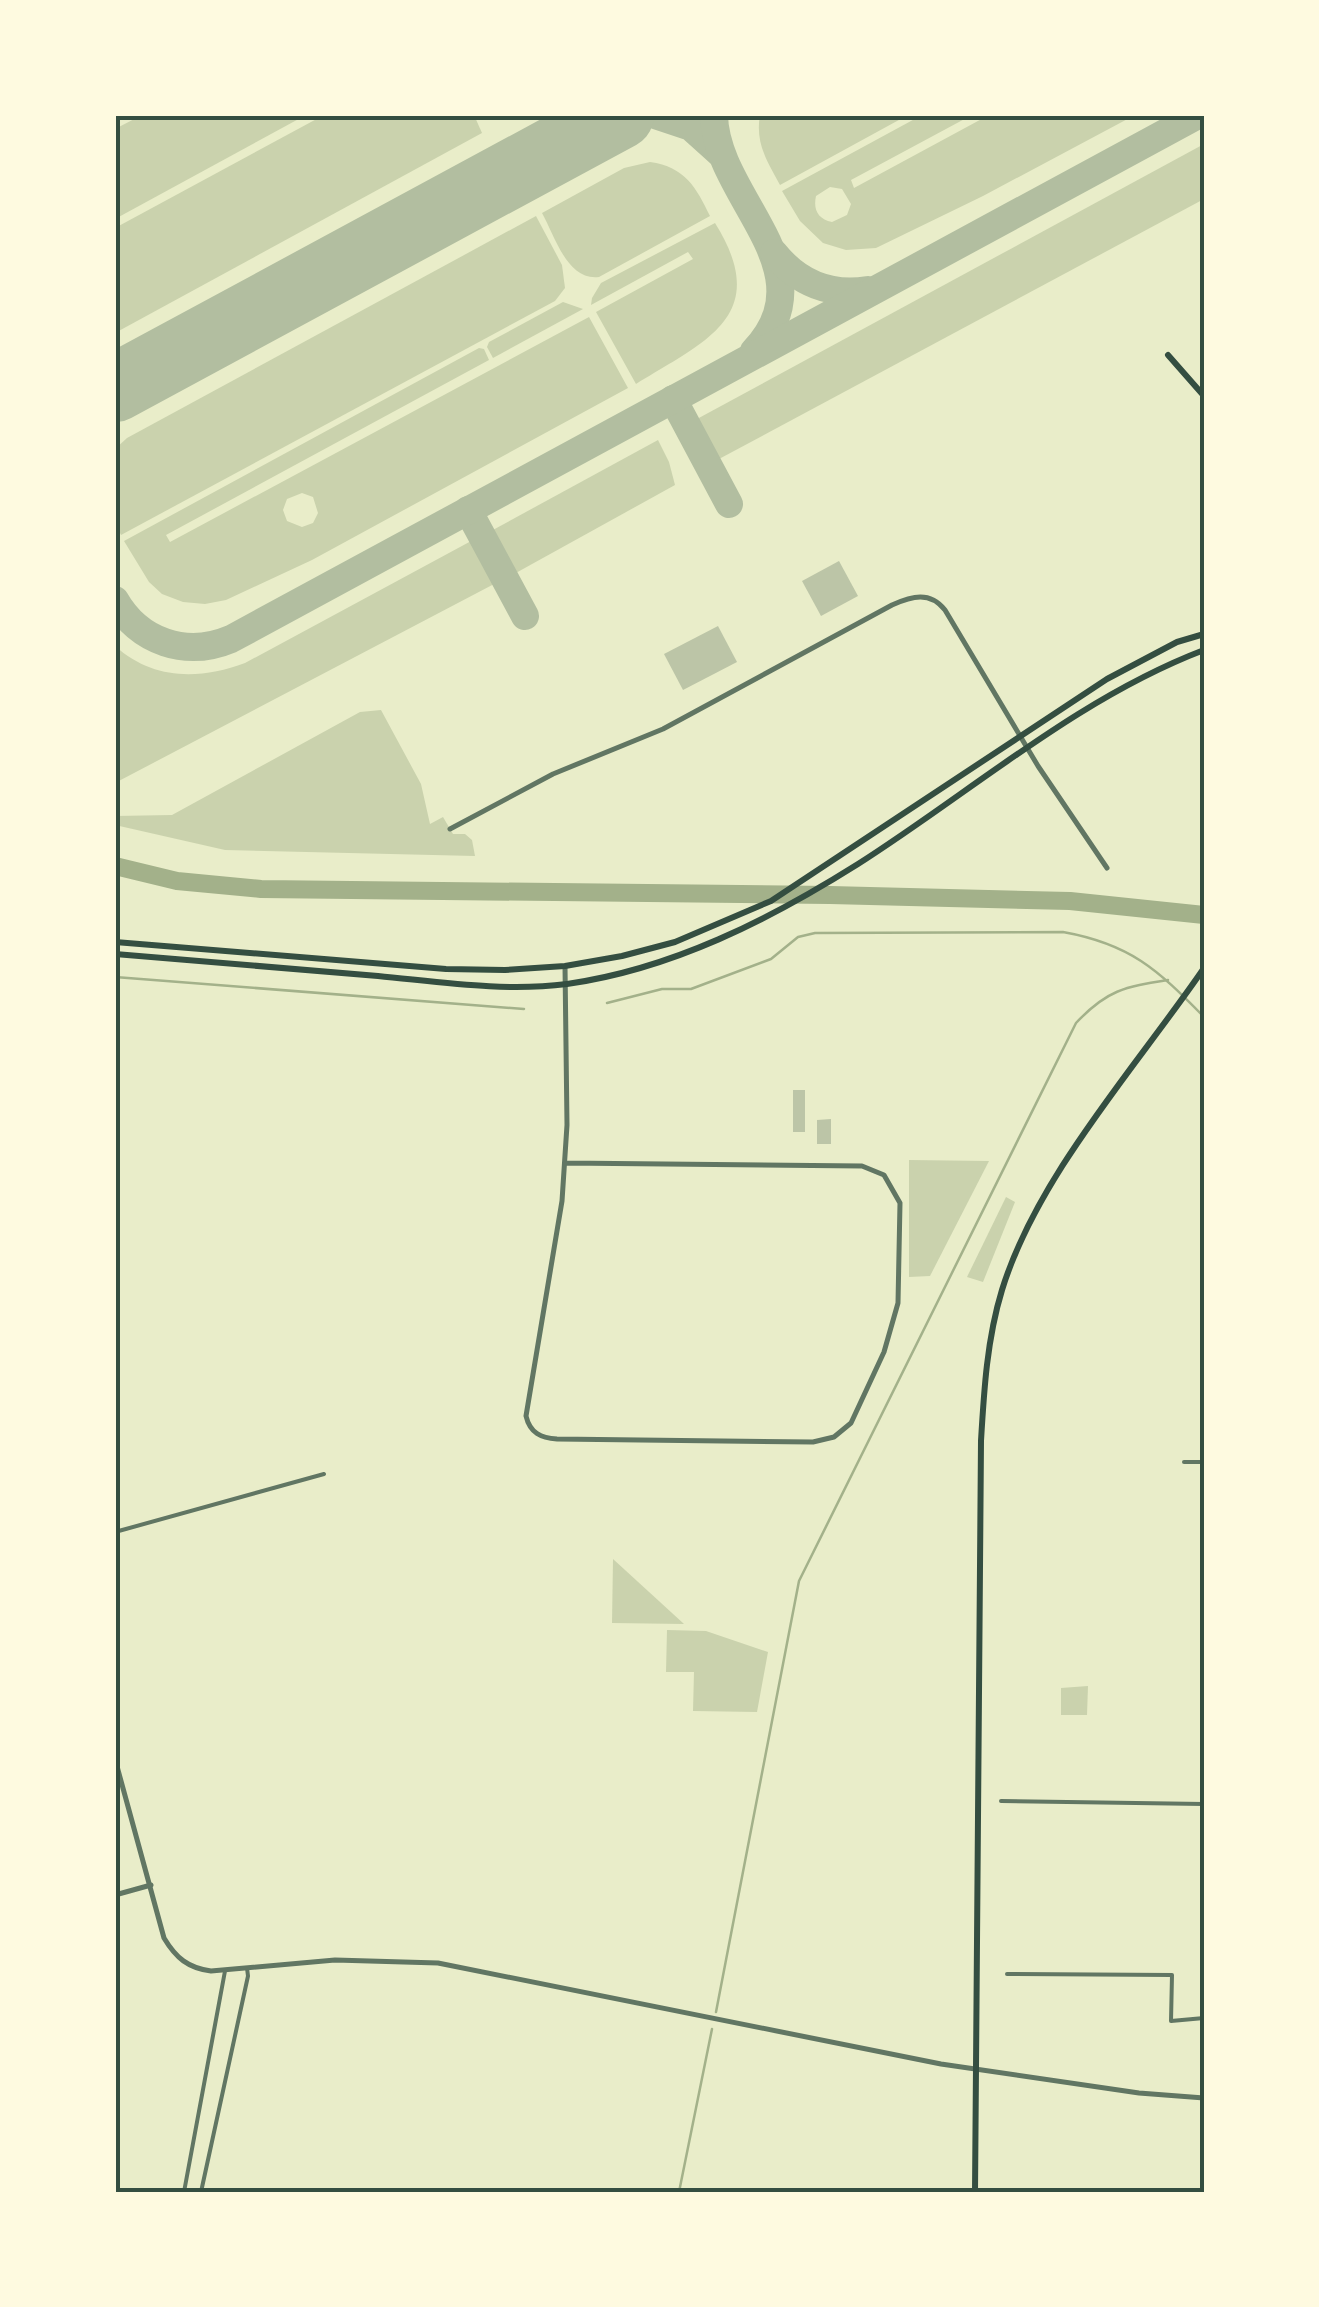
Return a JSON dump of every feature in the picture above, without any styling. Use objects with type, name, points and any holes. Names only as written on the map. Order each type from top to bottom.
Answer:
[{"type":"main road","points":[[1168,355],[1204,396]]},
{"type":"main road","points":[[115,942],[446,969],[565,966],[622,956],[714,927],[771,901],[1131,665],[1177,642],[1204,634]]},
{"type":"main road","points":[[115,954],[495,988],[564,984],[626,970],[742,930],[862,861],[1126,687],[1204,650]]},
{"type":"main road","points":[[975,2192],[980,1441],[989,1346],[1003,1286],[1041,1201],[1204,968]]},
{"type":"street","points":[[450,829],[552,774],[663,730],[892,605],[916,596],[932,598],[945,610],[1028,749],[1107,868]]},
{"type":"street","points":[[565,966],[565,1163],[526,1416],[532,1430],[541,1437],[557,1439],[813,1442],[845,1430],[884,1352],[898,1303],[900,1203],[884,1175],[862,1166],[565,1163]]},
{"type":"street","points":[[1184,1462],[1204,1462]]},
{"type":"street","points":[[115,1532],[324,1474]]},
{"type":"street","points":[[115,1758],[164,1938],[174,1955],[198,1970],[336,1960],[438,1962],[705,2019],[976,2070],[1138,2093],[1204,2098]]},
{"type":"street","points":[[1001,1801],[1204,1804]]},
{"type":"street","points":[[115,1895],[151,1885]]},
{"type":"street","points":[[201,2192],[247,1968]]},
{"type":"street","points":[[184,2192],[225,1970]]},
{"type":"street","points":[[1007,1974],[1172,1975],[1171,2021],[1204,2018]]},
{"type":"green space","points":[[142,115],[306,115],[115,219],[115,129]]},
{"type":"green space","points":[[324,115],[474,115],[482,133],[115,333],[115,228]]},
{"type":"green space","points":[[760,115],[908,115],[780,185],[761,143]]},
{"type":"green space","points":[[922,115],[972,115],[851,180],[854,188],[989,115],[1135,115],[876,248],[846,250],[823,243],[800,221],[782,191]],"holes":[[[830,187],[842,189],[851,204],[847,215],[832,222],[823,219],[816,210],[816,196]]]},
{"type":"green space","points":[[1204,144],[1204,199],[719,459],[697,419]]},
{"type":"green space","points":[[650,162],[672,168],[688,180],[710,216],[599,277],[578,272],[563,255],[542,213],[624,168]]},
{"type":"green space","points":[[536,216],[562,265],[565,288],[555,301],[121,535],[115,523],[115,449],[127,438]]},
{"type":"green space","points":[[715,223],[731,255],[737,281],[734,303],[707,339],[636,384],[596,312],[693,259],[688,252],[591,305],[592,298],[601,283]]},
{"type":"green space","points":[[563,302],[583,309],[493,358],[487,347],[489,342]]},
{"type":"green space","points":[[589,317],[628,388],[312,560],[226,600],[205,604],[183,602],[162,594],[149,582],[124,541],[479,348],[484,349],[489,360],[166,535],[170,542]],"holes":[[[302,493],[313,497],[318,513],[313,523],[302,527],[287,521],[283,510],[287,499]]]},
{"type":"green space","points":[[658,440],[675,485],[514,574],[491,531]]},
{"type":"green space","points":[[473,540],[496,583],[115,783],[115,646],[161,671],[194,674],[228,669]]},
{"type":"green space","points":[[381,710],[421,784],[430,824],[443,817],[453,834],[465,834],[472,840],[475,856],[225,850],[115,825],[115,816],[172,815],[360,712]]},
{"type":"green space","points":[[909,1160],[989,1161],[930,1276],[909,1277]]},
{"type":"green space","points":[[1006,1197],[1015,1202],[983,1282],[967,1277]]},
{"type":"green space","points":[[613,1559],[684,1624],[612,1623]]},
{"type":"green space","points":[[667,1630],[706,1631],[768,1652],[757,1712],[693,1711],[694,1672],[666,1672]]},
{"type":"green space","points":[[1088,1686],[1087,1715],[1061,1715],[1061,1688]]},
{"type":"building","points":[[839,561],[858,596],[821,616],[802,581]]},
{"type":"building","points":[[718,626],[737,662],[683,690],[664,654]]},
{"type":"building","points":[[793,1090],[805,1090],[805,1132],[793,1132]]},
{"type":"building","points":[[831,1119],[831,1144],[817,1144],[817,1120]]},
{"type":"waterway","points":[[115,866],[177,881],[261,889],[1070,901],[1204,915]]},
{"type":"waterway","points":[[607,1003],[662,989],[691,989],[771,959],[798,937],[815,933],[1063,932],[1107,944],[1141,961],[1204,1017]]},
{"type":"waterway","points":[[115,977],[524,1009]]},
{"type":"waterway","points":[[716,2012],[799,1581],[1076,1023],[1097,1003],[1117,992],[1168,980]]},
{"type":"waterway","points":[[679,2192],[712,2029]]},
{"type":"taxiway","points":[[610,120],[632,115]]},
{"type":"taxiway","points":[[655,115],[691,127],[721,154]]},
{"type":"taxiway","points":[[714,115],[719,146],[763,233],[775,262],[780,291],[774,321],[754,351]]},
{"type":"taxiway","points":[[115,600],[137,626],[165,642],[197,647],[231,639],[1198,115]]},
{"type":"taxiway","points":[[774,253],[816,285],[841,291],[868,290]]},
{"type":"taxiway","points":[[673,399],[729,504]]},
{"type":"taxiway","points":[[468,510],[525,616]]},
{"type":"runway","points":[[115,388],[620,115]]}]
